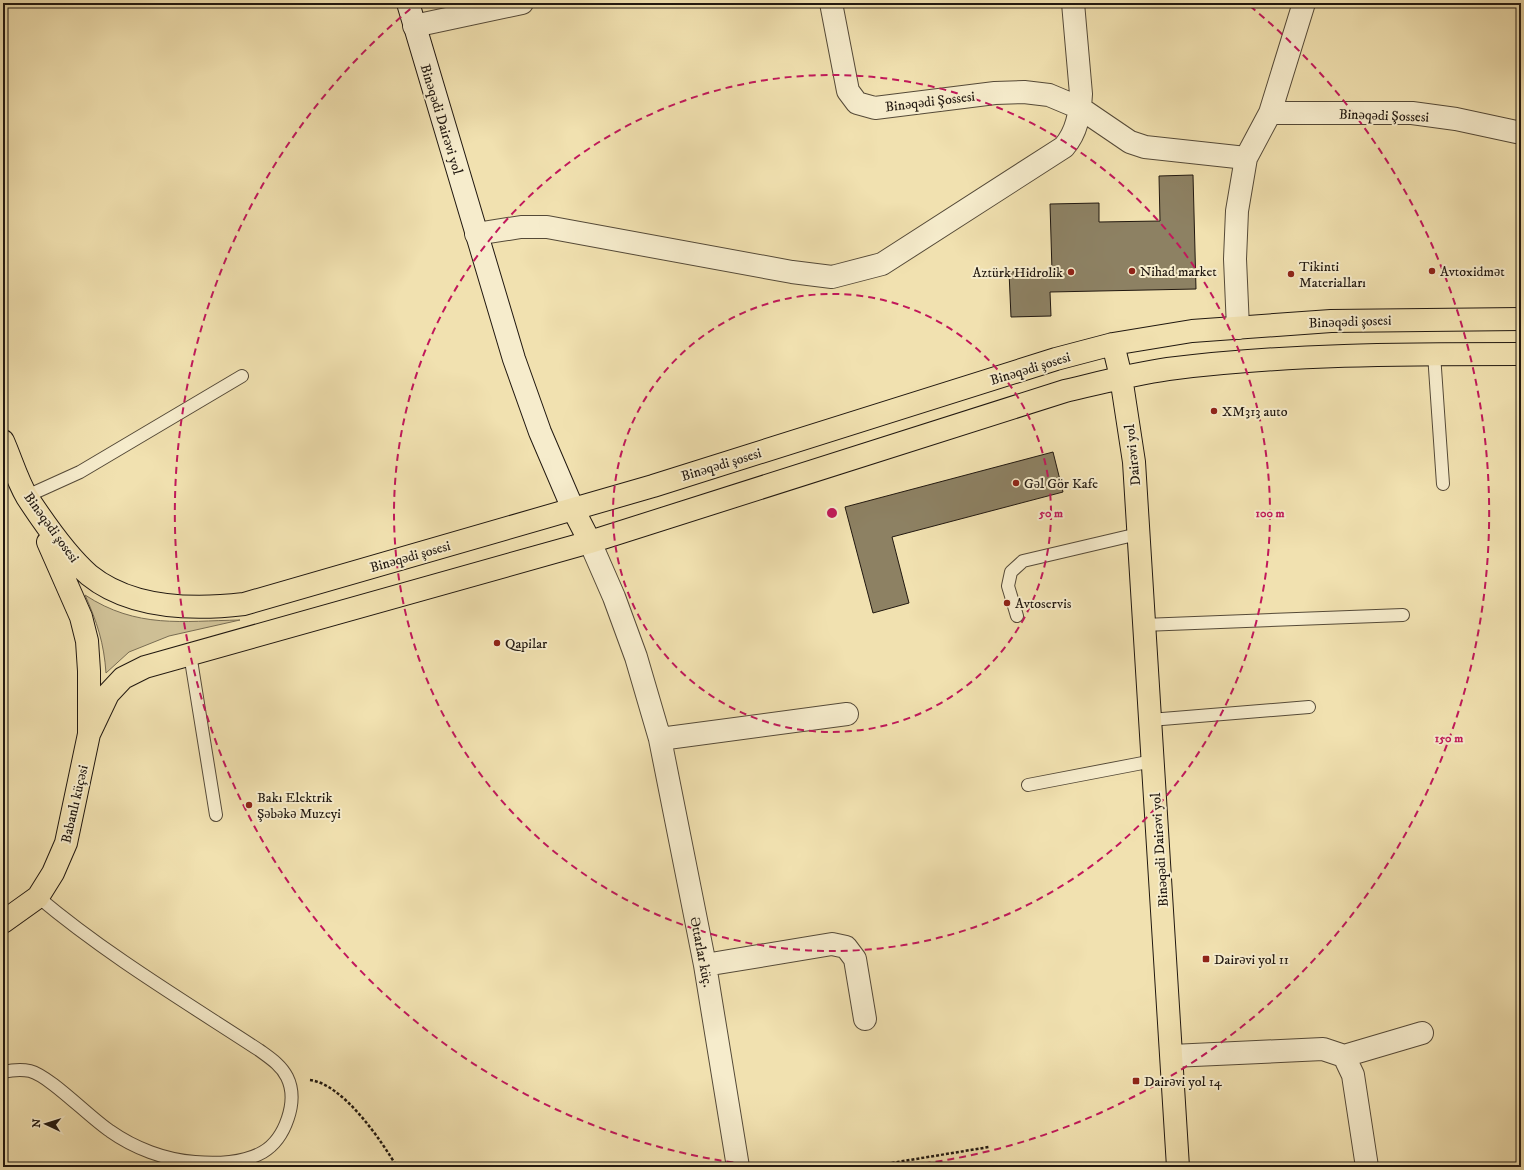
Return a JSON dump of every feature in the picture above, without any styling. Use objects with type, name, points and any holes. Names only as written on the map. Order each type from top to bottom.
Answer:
[{"type":"main road","name":"Binəqədi şosesi","points":[[3,441],[27,496],[70,556],[90,575],[112,589],[151,602],[209,608],[244,604],[573,509],[1056,359],[1113,344],[1163,335],[1331,321],[1521,319]]},
{"type":"main road","name":"Dairəvi yol","points":[[1113,344],[1122,377],[1134,462],[1138,534]]},
{"type":"main road","points":[[89,734],[108,694],[123,678],[145,667],[590,542],[1065,391],[1122,377],[1167,369],[1242,361],[1331,356],[1521,354]]},
{"type":"main road","points":[[27,496],[68,584],[81,617],[87,642],[89,734]]},
{"type":"main road","points":[[573,509],[590,542]]},
{"type":"main road","name":"Binəqədi Dairəvi yol","points":[[1138,534],[1178,1167]]},
{"type":"main road","name":"Babanlı küçəsi","points":[[3,922],[38,897],[53,873],[66,843],[89,734]]},
{"type":"street","name":"Binəqədi Dairəvi yol","points":[[408,3],[514,359],[540,432],[573,509]]},
{"type":"street","points":[[414,26],[522,3]]},
{"type":"street","name":"Binəqədi Şossesi","points":[[832,3],[848,91],[857,103],[874,108],[995,93],[1024,92],[1049,95],[1080,108],[1130,142],[1145,147],[1246,158]]},
{"type":"street","points":[[476,234],[520,227],[547,227],[792,272],[832,277],[882,264],[1064,147],[1073,136],[1080,108],[1080,76],[1073,3]]},
{"type":"street","points":[[1238,328],[1235,259],[1237,211],[1246,158],[1270,113],[1304,3]]},
{"type":"street","name":"Binəqədi Şossesi","points":[[1270,113],[1412,113],[1456,119],[1521,133]]},
{"type":"street","name":"Əttarlar küç.","points":[[590,542],[614,598],[636,657],[660,739],[705,965],[738,1167]]},
{"type":"street","points":[[660,739],[847,714]]},
{"type":"street","points":[[705,965],[832,944],[846,947],[855,959],[865,1019]]},
{"type":"street","points":[[1172,1056],[1323,1049],[1344,1056],[1422,1034]]},
{"type":"street","points":[[1344,1056],[1353,1075],[1367,1167]]},
{"type":"lane","points":[[1434,354],[1443,484]]},
{"type":"lane","points":[[27,496],[80,472],[242,376]]},
{"type":"lane","points":[[1018,616],[1008,586],[1011,572],[1023,560],[1138,534]]},
{"type":"lane","points":[[1143,625],[1403,615]]},
{"type":"lane","points":[[190,654],[216,815]]},
{"type":"lane","points":[[1150,720],[1309,707]]},
{"type":"lane","points":[[1028,785],[1153,761]]},
{"type":"lane","points":[[3,1072],[12,1070],[31,1071],[50,1083],[109,1131],[135,1146],[155,1154],[194,1162],[234,1162],[263,1152],[283,1132],[291,1108],[293,1095],[288,1078],[280,1066],[259,1050],[104,949],[76,929],[38,897]]},
{"type":"path","points":[[288,1078],[320,1082],[344,1100],[369,1124],[398,1167]]},
{"type":"path","points":[[867,1167],[989,1147]]},
{"type":"shaded area","points":[[85,595],[104,606],[123,613],[160,621],[240,620],[169,636],[129,652],[106,673],[104,652],[99,633]]},
{"type":"building","points":[[1193,175],[1196,289],[1050,292],[1051,316],[1011,317],[1009,272],[1052,271],[1050,204],[1099,203],[1099,222],[1160,221],[1159,176]]},
{"type":"building","points":[[1053,452],[1063,492],[892,537],[909,603],[873,613],[845,507]]},
{"type":"place","name":"Nihad market","points":[[1132,271]]},
{"type":"place","name":"Avtoxidmət","points":[[1432,271]]},
{"type":"place","name":"Aztürk Hidrolik","points":[[1071,272]]},
{"type":"place","name":"Tikinti Materialları","points":[[1291,274]]},
{"type":"place","name":"XM313 auto","points":[[1214,411]]},
{"type":"place","name":"Gəl Gör Kafe","points":[[1016,483]]},
{"type":"place","name":"Avtoservis","points":[[1007,603]]},
{"type":"place","name":"Qapilar","points":[[497,643]]},
{"type":"place","name":"Bakı Elektrik Şəbəkə Muzeyi","points":[[249,805]]},
{"type":"place","name":"Dairəvi yol 11","points":[[1206,959]]},
{"type":"place","name":"Dairəvi yol 14","points":[[1136,1081]]}]
